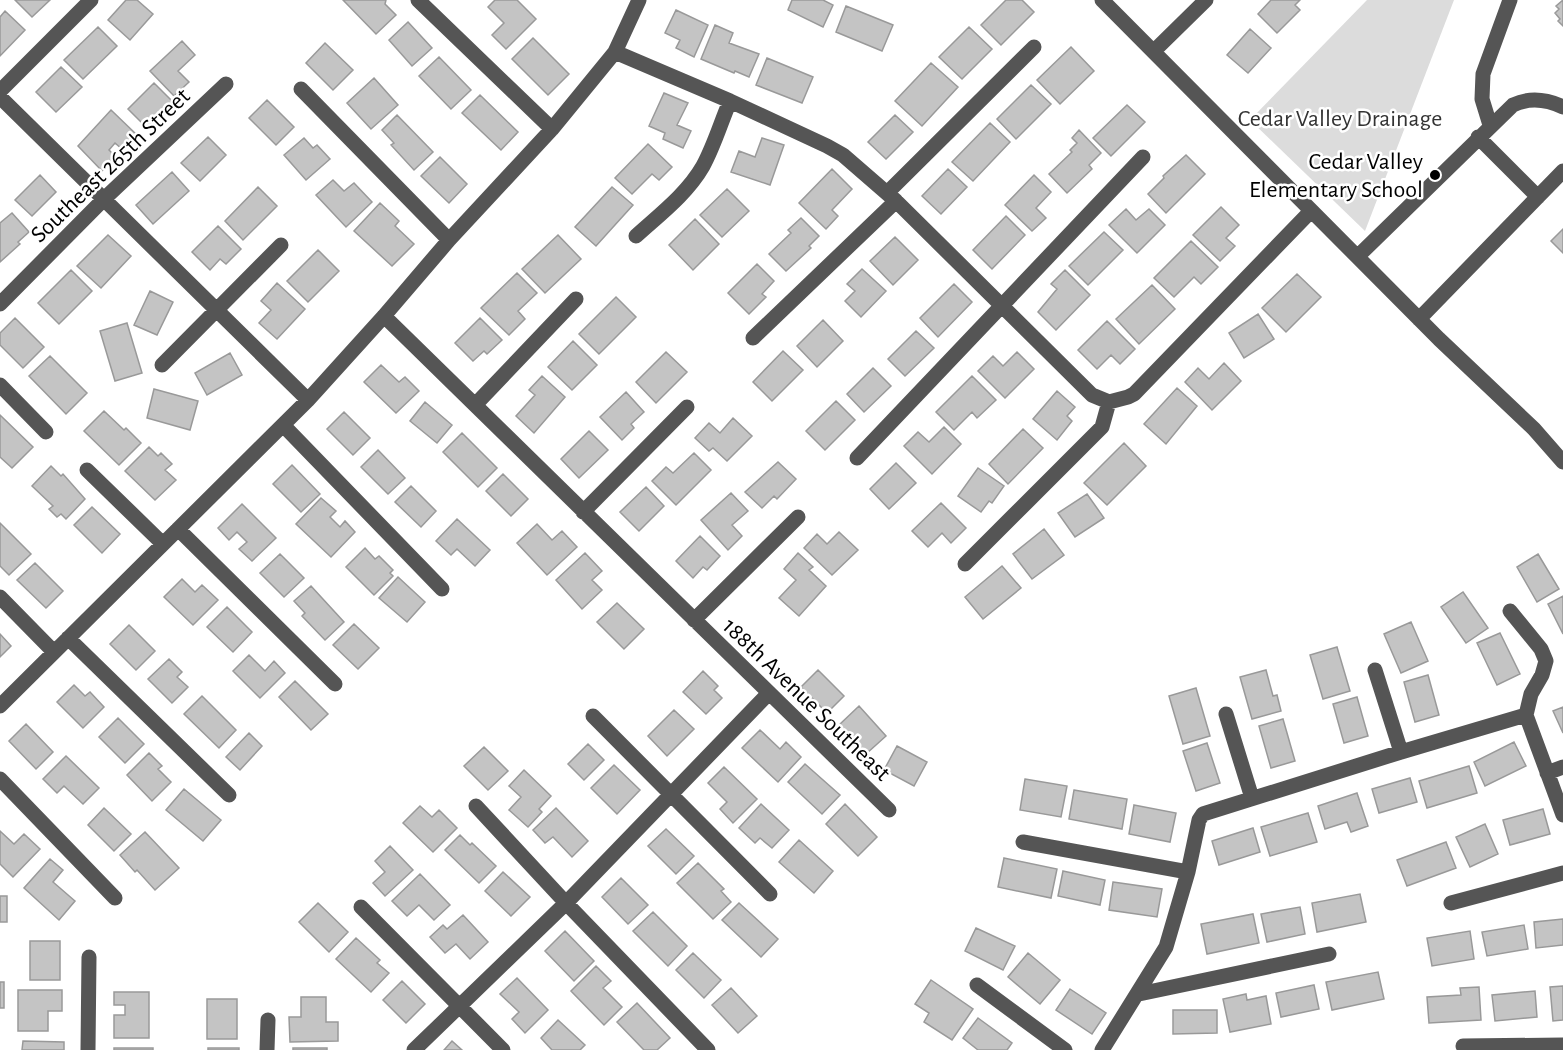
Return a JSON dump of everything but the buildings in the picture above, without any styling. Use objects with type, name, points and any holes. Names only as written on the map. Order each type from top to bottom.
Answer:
[{"type":"street","points":[[0,91],[91,0]]},
{"type":"street","points":[[418,0],[552,129]]},
{"type":"street","points":[[0,706],[308,400],[384,316],[448,240],[552,129],[615,52],[639,0]]},
{"type":"street","points":[[1102,0],[1419,319],[1534,429],[1563,462]]},
{"type":"street","points":[[1154,51],[1206,0]]},
{"type":"street","points":[[1490,125],[1482,99],[1483,74],[1510,0]]},
{"type":"street","points":[[753,338],[892,197],[1034,47]]},
{"type":"street","points":[[615,52],[835,150],[892,197],[1092,395],[1109,402],[1128,398],[1134,394],[1311,211]]},
{"type":"street","name":"Southeast 265th Street","points":[[0,304],[104,199],[226,84]]},
{"type":"street","points":[[301,89],[448,240]]},
{"type":"street","points":[[0,97],[308,400]]},
{"type":"street","points":[[1358,256],[1513,105],[1521,101],[1542,100],[1563,107]]},
{"type":"street","points":[[636,236],[687,188],[697,175],[704,164],[729,101]]},
{"type":"street","points":[[1478,137],[1538,197]]},
{"type":"street","points":[[857,458],[1143,157]]},
{"type":"street","points":[[1419,319],[1563,171]]},
{"type":"street","points":[[162,365],[281,245]]},
{"type":"street","points":[[475,405],[576,299]]},
{"type":"street","name":"188th Avenue Southeast","points":[[384,316],[889,810]]},
{"type":"street","points":[[0,385],[46,432]]},
{"type":"street","points":[[965,564],[1102,427],[1109,402]]},
{"type":"street","points":[[583,512],[687,407]]},
{"type":"street","points":[[283,425],[442,589]]},
{"type":"street","points":[[87,470],[163,544]]},
{"type":"street","name":"188th Avenue Southeast","points":[[694,620],[798,517]]},
{"type":"street","points":[[178,529],[335,684]]},
{"type":"street","points":[[0,597],[54,652]]},
{"type":"street","points":[[1510,611],[1541,649],[1546,661],[1542,675],[1531,694],[1526,715],[1563,815]]},
{"type":"street","points":[[68,638],[229,795]]},
{"type":"street","points":[[1375,670],[1401,752]]},
{"type":"street","points":[[414,1050],[566,903],[768,694]]},
{"type":"street","points":[[1226,714],[1252,798]]},
{"type":"street","points":[[1102,1050],[1139,994],[1166,947],[1188,872],[1199,820],[1203,813],[1526,715]]},
{"type":"street","points":[[594,716],[770,894]]},
{"type":"street","points":[[1547,773],[1563,766]]},
{"type":"street","points":[[0,779],[115,898]]},
{"type":"street","points":[[476,806],[708,1050]]},
{"type":"street","points":[[1023,842],[1188,872]]},
{"type":"street","points":[[1451,903],[1563,873]]},
{"type":"street","points":[[361,907],[503,1050]]},
{"type":"street","points":[[1139,994],[1329,954]]},
{"type":"street","points":[[88,1050],[89,957]]},
{"type":"street","points":[[977,985],[1065,1050]]},
{"type":"street","points":[[267,1050],[268,1020]]},
{"type":"street","points":[[1462,1046],[1563,1045]]},
{"type":"green space","name":"Cedar Valley Drainage","points":[[1367,0],[1454,0],[1365,231],[1250,120]]},
{"type":"place","name":"Cedar Valley Elementary School","points":[[1435,175]]}]
